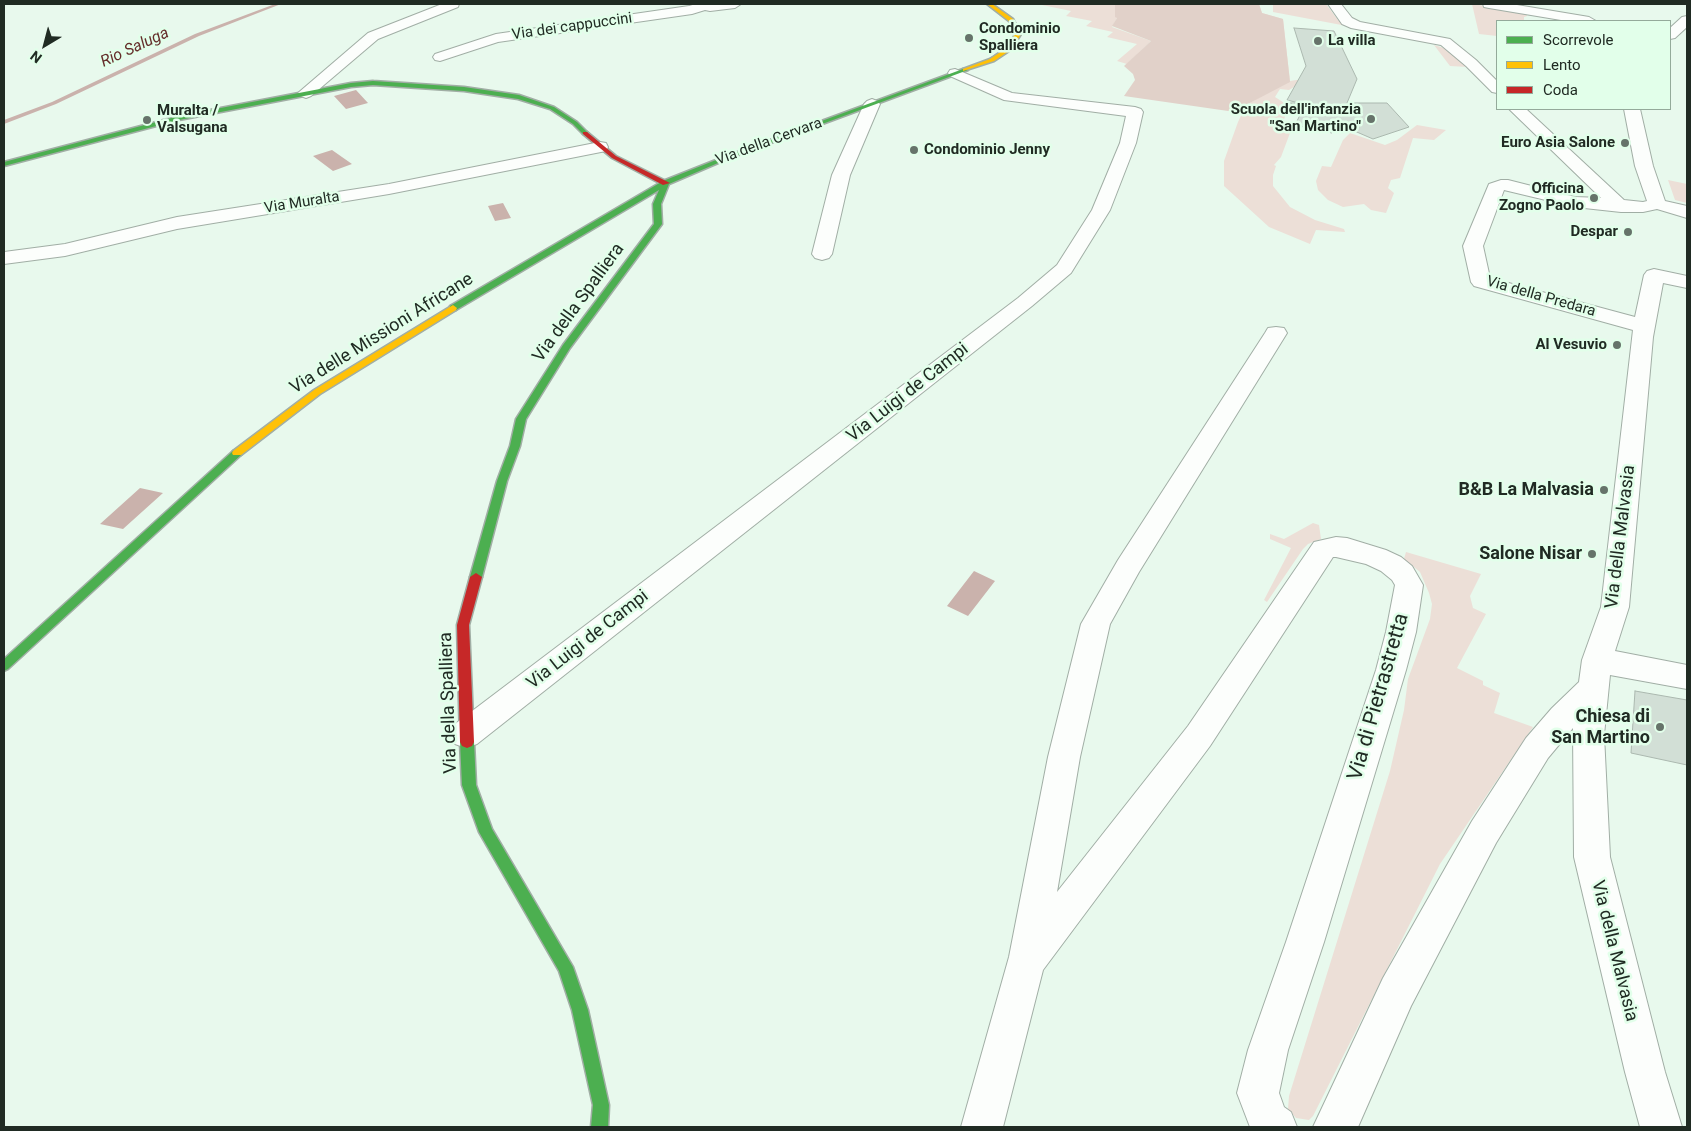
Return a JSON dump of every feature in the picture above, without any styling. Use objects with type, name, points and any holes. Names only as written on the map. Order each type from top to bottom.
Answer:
[{"type":"street","points":[[306,94],[373,36],[453,4]]},
{"type":"street","name":"Via dei cappuccini","points":[[440,57],[496,38],[692,10],[703,4],[716,7],[735,4]]},
{"type":"street","name":"Via della Cervara","points":[[666,182],[955,72],[992,60],[1010,48],[1018,34],[1011,20],[989,4]]},
{"type":"street","points":[[1334,4],[1347,21],[1356,25],[1437,40],[1450,45],[1496,88]]},
{"type":"street","points":[[1490,4],[1583,20]]},
{"type":"street","points":[[1671,35],[1687,20]]},
{"type":"street","points":[[1671,36],[1687,40]]},
{"type":"street","name":"Via Luigi de Campi","points":[[466,734],[1025,302],[1064,269],[1101,210],[1128,143],[1135,112],[1009,97],[955,72]]},
{"type":"street","points":[[4,164],[180,118],[351,85],[373,83],[500,93],[552,108],[574,123],[614,157],[666,182]]},
{"type":"street","points":[[822,254],[841,175],[872,104]]},
{"type":"street","points":[[1518,110],[1621,206],[1643,207],[1657,204],[1687,212]]},
{"type":"street","points":[[1632,110],[1644,166],[1657,204]]},
{"type":"street","name":"Via Muralta","points":[[4,258],[65,250],[177,222],[389,189],[600,147]]},
{"type":"street","name":"Via della Spalliera","points":[[600,1127],[601,1105],[580,1010],[565,966],[486,832],[469,784],[463,625],[502,481],[515,446],[521,419],[566,348],[658,224],[656,204],[666,182]]},
{"type":"street","name":"Via delle Missioni Africane","points":[[4,666],[230,458],[317,392],[397,341],[666,182]]},
{"type":"street","name":"Via della Predara","points":[[1621,206],[1575,202],[1516,187],[1501,186],[1496,188],[1473,246],[1476,263],[1481,282],[1644,326]]},
{"type":"street","name":"Via della Malvasia","points":[[1661,1127],[1640,1054],[1592,857],[1588,735],[1595,673],[1615,607],[1644,326],[1654,276],[1687,282]]},
{"type":"street","name":"Via di Pietrastretta","points":[[982,1127],[1026,961],[1064,757],[1096,624],[1128,567],[1276,333]]},
{"type":"street","name":"Via di Pietrastretta","points":[[1026,961],[1199,736],[1324,549],[1347,548],[1391,564],[1402,573],[1409,585],[1401,632],[1391,670],[1308,933],[1268,1050],[1258,1093],[1268,1120],[1276,1127]]},
{"type":"street","points":[[1334,1127],[1344,1111],[1397,992],[1484,832],[1537,748],[1563,717],[1595,673],[1687,677]]},
{"type":"shaded area","points":[[1115,4],[1117,18],[1112,27],[1151,41],[1127,64],[1117,61],[1137,44],[1107,37],[1113,32],[1086,26],[1092,21],[1066,16],[1071,11],[1042,5]]},
{"type":"shaded area","points":[[1115,4],[1259,4],[1262,13],[1283,19],[1290,82],[1246,105],[1242,113],[1124,96],[1135,80],[1133,74],[1124,66],[1151,41],[1112,26],[1117,18],[1115,17]]},
{"type":"shaded area","points":[[1259,4],[1262,13],[1283,19],[1290,81],[1309,78],[1289,90],[1280,89],[1275,97],[1289,106],[1280,130],[1290,133],[1281,157],[1274,165],[1276,166],[1273,175],[1273,186],[1290,207],[1315,220],[1344,229],[1345,232],[1316,230],[1310,244],[1269,227],[1224,186],[1224,161],[1238,122],[1246,105],[1260,97]]},
{"type":"shaded area","points":[[1273,4],[1326,4],[1338,20],[1352,27],[1273,12]]},
{"type":"shaded area","points":[[1472,4],[1527,12],[1524,20],[1496,20],[1496,36],[1479,34]]},
{"type":"shaded area","points":[[1434,45],[1454,51],[1468,67],[1450,66]]},
{"type":"shaded area","points":[[356,90],[368,103],[346,109],[334,96]]},
{"type":"shaded area","points":[[1417,125],[1446,130],[1434,140],[1413,138],[1400,178],[1391,180],[1388,188],[1394,193],[1386,213],[1371,210],[1364,204],[1343,207],[1328,200],[1318,190],[1316,181],[1322,166],[1331,167],[1343,140],[1350,133],[1385,145],[1397,140]]},
{"type":"shaded area","points":[[332,150],[352,164],[333,171],[313,156]]},
{"type":"shaded area","points":[[1668,180],[1687,184],[1687,203],[1675,200]]},
{"type":"shaded area","points":[[503,203],[511,218],[495,221],[488,206]]},
{"type":"shaded area","points":[[140,488],[163,493],[123,529],[100,524]]},
{"type":"shaded area","points":[[1313,523],[1319,525],[1321,539],[1308,544],[1303,549],[1267,602],[1264,600],[1291,548],[1270,539],[1270,534],[1284,539]]},
{"type":"shaded area","points":[[1406,552],[1481,574],[1470,596],[1473,608],[1486,614],[1457,668],[1483,681],[1483,685],[1500,693],[1494,713],[1533,727],[1440,864],[1313,1116],[1309,1120],[1296,1118],[1288,1109],[1289,1096],[1390,771],[1404,710],[1408,679],[1430,619],[1432,604],[1429,593],[1420,572],[1404,559]]},
{"type":"shaded area","points":[[974,571],[995,581],[968,616],[947,606]]},
{"type":"building","points":[[1294,28],[1334,31],[1357,79],[1347,103],[1387,103],[1409,127],[1373,139],[1336,123],[1332,133],[1295,125],[1303,109],[1290,103],[1299,103],[1287,100],[1306,66]]},
{"type":"building","name":"Chiesa di San Martino","points":[[1635,691],[1687,700],[1687,765],[1631,753]]},
{"type":"waterway","name":"Rio Saluga","points":[[4,122],[54,103],[197,35],[279,4]]},
{"type":"traffic: fast","points":[[453,308],[666,183],[723,159],[965,70]]},
{"type":"traffic: fast","points":[[4,164],[179,118],[351,85],[373,83],[464,89],[519,97],[552,108],[575,123],[585,133]]},
{"type":"traffic: fast","points":[[476,577],[502,481],[515,446],[521,419],[566,347],[658,224],[657,204],[666,183]]},
{"type":"traffic: fast","points":[[4,666],[237,453]]},
{"type":"traffic: fast","points":[[467,742],[469,785],[486,832],[565,967],[580,1010],[601,1105],[600,1127]]},
{"type":"traffic: slow","points":[[965,70],[992,60],[1010,48],[1018,34],[1011,20],[989,4]]},
{"type":"traffic: slow","points":[[237,453],[317,392],[453,308]]},
{"type":"traffic: jam","points":[[585,133],[614,157],[666,183]]},
{"type":"traffic: jam","points":[[467,742],[463,625],[476,577]]},
{"type":"place","name":"Condominio Spalliera","points":[[969,38]]},
{"type":"place","name":"La villa","points":[[1318,41]]},
{"type":"place","name":"Scuola dell'infanzia \"San Martino\"","points":[[1371,119]]},
{"type":"place","name":"Muralta / Valsugana","points":[[147,120]]},
{"type":"place","name":"Euro Asia Salone","points":[[1625,143]]},
{"type":"place","name":"Condominio Jenny","points":[[914,150]]},
{"type":"place","name":"Officina Zogno Paolo","points":[[1594,198]]},
{"type":"place","name":"Despar","points":[[1628,232]]},
{"type":"place","name":"Al Vesuvio","points":[[1617,345]]},
{"type":"place","name":"B&B La Malvasia","points":[[1604,490]]},
{"type":"place","name":"Salone Nisar","points":[[1592,554]]},
{"type":"place","name":"Chiesa di San Martino","points":[[1660,727]]}]
